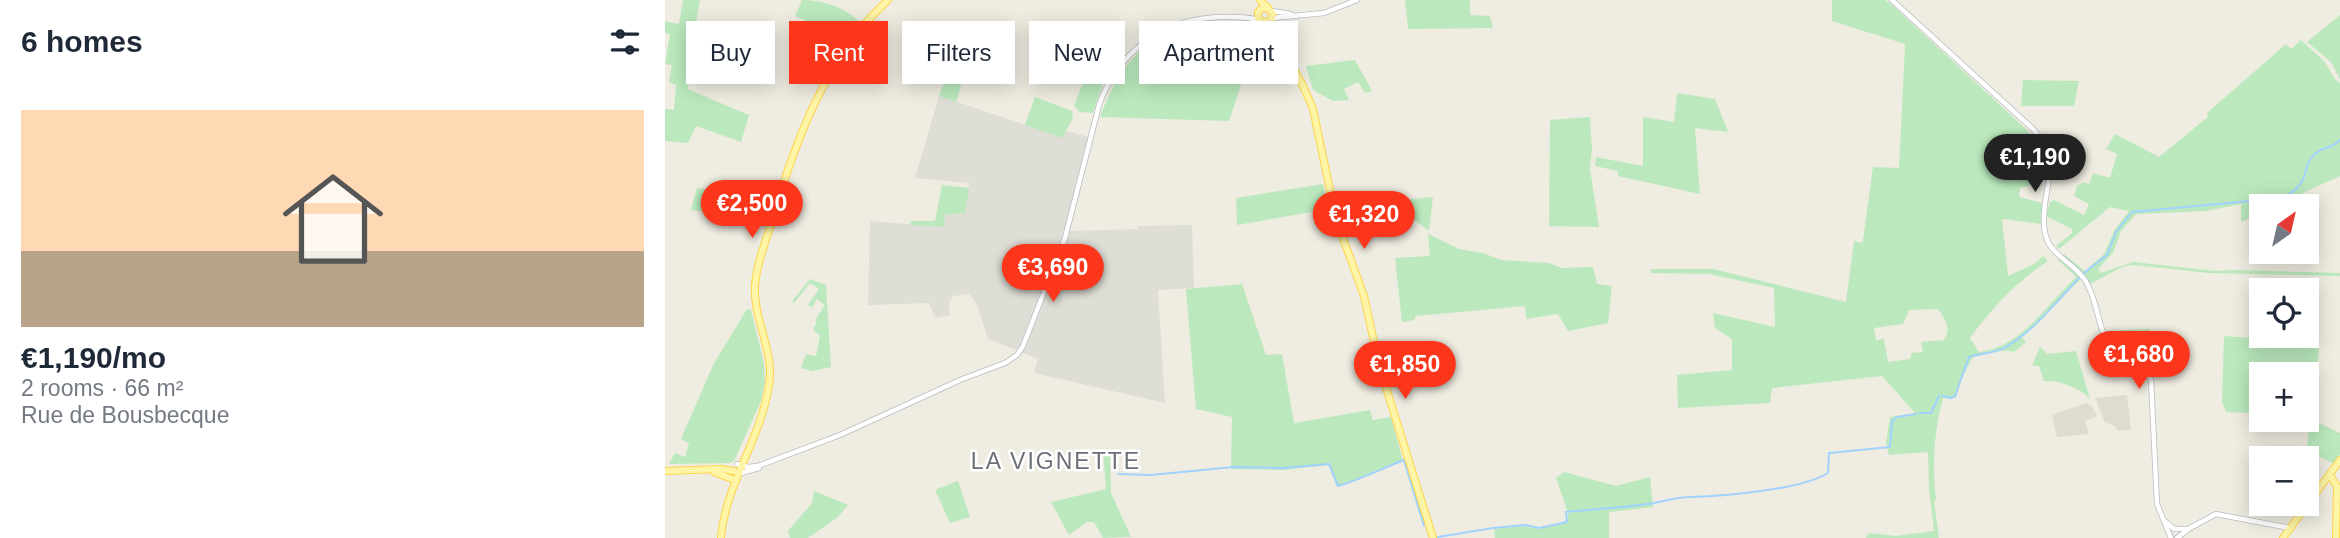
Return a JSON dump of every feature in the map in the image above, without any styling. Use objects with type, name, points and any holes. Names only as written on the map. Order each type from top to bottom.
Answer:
[{"type":"main road","points":[[721,538],[726,505],[736,472],[765,401],[770,370],[756,300],[757,272],[789,168],[822,89],[847,47],[888,0]]},
{"type":"main road","points":[[1258,0],[1270,9],[1272,19],[1260,16]]},
{"type":"main road","points":[[1258,0],[1263,21]]},
{"type":"main road","points":[[1260,16],[1263,8],[1270,9]]},
{"type":"main road","points":[[1298,77],[1313,109],[1330,201],[1368,310],[1379,365],[1433,538]]},
{"type":"main road","points":[[2329,479],[2340,460]]},
{"type":"main road","points":[[2283,538],[2340,467]]},
{"type":"main road","points":[[665,471],[736,472]]},
{"type":"main road","points":[[2329,479],[2337,484],[2336,538]]},
{"type":"street","points":[[1272,19],[1313,15],[1357,0]]},
{"type":"street","points":[[1892,0],[2033,129],[2045,145],[2051,167],[2044,218],[2047,242],[2087,282],[2109,346],[2144,370],[2151,380],[2157,504],[2170,536],[2176,530],[2190,528]]},
{"type":"street","points":[[1270,9],[1313,15]]},
{"type":"street","points":[[736,472],[745,473],[1005,363],[1022,348],[1053,271],[1069,225],[1099,105],[1114,75],[1133,51],[1162,31],[1191,20],[1260,16]]},
{"type":"street","points":[[736,472],[769,463]]},
{"type":"street","points":[[2162,517],[2176,530],[2178,537],[2210,516],[2218,514],[2291,528]]},
{"type":"shaded area","points":[[939,96],[1062,137],[1066,131],[1093,138],[1070,231],[1192,225],[1194,288],[1158,290],[1165,403],[1034,373],[1038,359],[988,339],[977,304],[969,294],[953,296],[949,303],[950,315],[935,318],[929,303],[868,305],[870,221],[943,227],[945,215],[965,213],[969,183],[915,178]]},
{"type":"shaded area","points":[[2127,395],[2131,430],[2118,431],[2105,422],[2095,398]]},
{"type":"shaded area","points":[[2086,403],[2092,406],[2097,416],[2085,421],[2089,434],[2057,437],[2052,415]]},
{"type":"green space","points":[[683,0],[700,0],[696,21],[686,21],[687,89],[749,115],[741,142],[696,126],[688,143],[665,141],[665,109],[674,110],[676,85],[669,82],[672,65],[665,64],[670,34],[665,33],[665,21],[679,24]]},
{"type":"green space","points":[[802,0],[817,1],[833,5],[859,21],[807,21],[795,16]]},
{"type":"green space","points":[[1405,0],[1470,0],[1470,15],[1490,16],[1493,28],[1408,29]]},
{"type":"green space","points":[[1832,0],[1885,0],[1890,3],[2027,130],[2036,146],[2043,149],[2048,164],[2047,177],[2034,180],[2028,186],[2020,188],[2019,197],[2043,203],[2041,224],[2002,219],[2008,276],[2034,264],[2043,256],[2048,261],[2015,286],[1978,327],[1970,338],[1979,352],[2008,342],[2021,333],[2076,277],[2058,260],[2064,254],[2085,271],[2104,254],[2115,229],[2129,211],[2110,207],[2059,249],[2056,246],[2072,233],[2072,229],[2046,216],[2050,202],[2054,200],[2084,215],[2089,204],[2074,196],[2077,186],[2084,182],[2089,184],[2093,173],[2110,178],[2117,154],[2106,149],[2115,134],[2159,157],[2208,117],[2207,113],[2286,44],[2291,49],[2301,40],[2324,61],[2340,83],[2340,176],[2300,194],[2249,194],[2249,218],[2241,222],[2241,204],[2206,211],[2136,214],[2121,231],[2113,253],[2098,269],[2101,273],[2133,262],[2216,271],[2340,273],[2340,276],[2209,273],[2135,265],[2124,266],[2090,284],[2084,276],[2022,337],[2026,342],[2014,352],[1999,351],[1973,357],[1963,375],[1956,397],[1943,398],[1934,461],[1934,501],[1939,538],[1866,538],[1869,533],[1896,536],[1934,531],[1928,452],[1889,455],[1886,443],[1890,417],[1915,413],[1882,376],[1772,388],[1770,403],[1678,408],[1677,375],[1732,370],[1732,339],[1715,328],[1713,313],[1775,327],[1774,288],[1709,274],[1651,273],[1651,269],[1713,269],[1846,302],[1854,241],[1862,243],[1863,240],[1873,167],[1899,168],[1905,44],[1832,21]],"holes":[[[1938,309],[1947,327],[1944,340],[1921,342],[1923,352],[1912,353],[1910,359],[1888,362],[1884,339],[1876,340],[1874,328],[1903,324],[1909,310]]]},
{"type":"green space","points":[[2340,15],[2340,79],[2331,62],[2307,42]]},
{"type":"green space","points":[[1139,52],[1139,84],[1241,84],[1229,121],[1100,117],[1115,84],[1125,84],[1125,68]]},
{"type":"green space","points":[[1355,60],[1372,91],[1365,93],[1358,82],[1344,89],[1349,100],[1333,101],[1313,90],[1306,66]]},
{"type":"green space","points":[[2023,80],[2079,81],[2074,106],[2021,106]]},
{"type":"green space","points":[[944,84],[962,84],[956,102],[939,96]]},
{"type":"green space","points":[[1083,84],[1103,84],[1093,113],[1080,112],[1074,106]]},
{"type":"green space","points":[[1677,93],[1715,99],[1728,132],[1695,128],[1700,194],[1618,176],[1618,171],[1595,166],[1596,157],[1643,166],[1643,117],[1674,122]]},
{"type":"green space","points":[[1035,97],[1072,111],[1073,118],[1062,138],[1025,125]]},
{"type":"green space","points":[[1590,117],[1590,169],[1599,227],[1549,226],[1550,120]]},
{"type":"green space","points":[[1323,184],[1329,209],[1237,225],[1236,198]]},
{"type":"green space","points":[[942,185],[969,188],[965,213],[945,215],[944,227],[910,225],[911,221],[935,221]]},
{"type":"green space","points":[[697,188],[749,198],[751,201],[746,217],[691,210]]},
{"type":"green space","points":[[1433,197],[1429,231],[1399,209],[1374,203]]},
{"type":"green space","points":[[1428,234],[1459,249],[1483,253],[1501,260],[1549,263],[1562,268],[1593,267],[1597,284],[1612,286],[1608,323],[1568,331],[1558,314],[1526,319],[1525,306],[1416,316],[1414,320],[1402,322],[1395,258],[1430,256]]},
{"type":"green space","points":[[810,279],[826,285],[831,367],[812,371],[801,368],[806,354],[816,356],[820,335],[813,330],[817,322],[815,320],[825,305],[817,299],[812,307],[808,305],[819,289],[810,283],[793,304],[793,300]]},
{"type":"green space","points":[[1242,284],[1266,355],[1282,354],[1294,423],[1370,410],[1373,420],[1391,417],[1403,461],[1337,487],[1330,465],[1282,470],[1231,469],[1232,417],[1196,409],[1186,289]]},
{"type":"green space","points":[[747,309],[751,310],[764,364],[765,382],[761,401],[734,461],[669,464],[675,453],[685,457],[689,443],[681,439],[713,365]]},
{"type":"green space","points":[[2150,329],[2147,370],[2113,348],[2105,331]]},
{"type":"green space","points":[[2224,336],[2249,338],[2249,348],[2319,348],[2318,362],[2249,362],[2249,413],[2226,412],[2222,402]]},
{"type":"green space","points":[[2040,347],[2047,354],[2076,351],[2090,399],[2069,386],[2044,381],[2039,366],[2032,366]]},
{"type":"green space","points":[[2319,423],[2340,433],[2340,454],[2333,463],[2319,457],[2319,446],[2307,446],[2309,432],[2319,432]]},
{"type":"green space","points":[[1103,450],[1110,450],[1111,493],[1131,537],[1103,538],[1094,522],[1087,522],[1069,535],[1051,502],[1106,489]]},
{"type":"green space","points":[[1564,472],[1616,486],[1650,477],[1653,507],[1609,512],[1609,538],[1495,538],[1494,529],[1523,526],[1538,529],[1567,521],[1568,513],[1556,478]]},
{"type":"green space","points":[[958,481],[970,517],[950,523],[935,490]]},
{"type":"green space","points":[[814,491],[848,505],[838,517],[808,538],[790,538],[788,531],[812,503]]},
{"type":"waterway","points":[[2084,273],[2107,255],[2116,232],[2132,212],[2282,198],[2302,181],[2310,159],[2340,140]]},
{"type":"waterway","points":[[1942,396],[1955,396],[1969,357],[1997,351],[2017,340],[2045,315],[2079,278]]},
{"type":"waterway","points":[[1919,413],[1931,413],[1939,396]]},
{"type":"waterway","points":[[1438,537],[1525,525],[1539,528],[1567,522],[1566,512],[1800,484],[1828,473],[1829,453],[1890,447],[1892,421],[1897,417],[1916,414]]},
{"type":"waterway","points":[[1118,474],[1151,475],[1233,467],[1283,468],[1329,464],[1338,486],[1404,460],[1424,526]]},
{"type":"district","name":"LA VIGNETTE","points":[[1056,461]]}]
